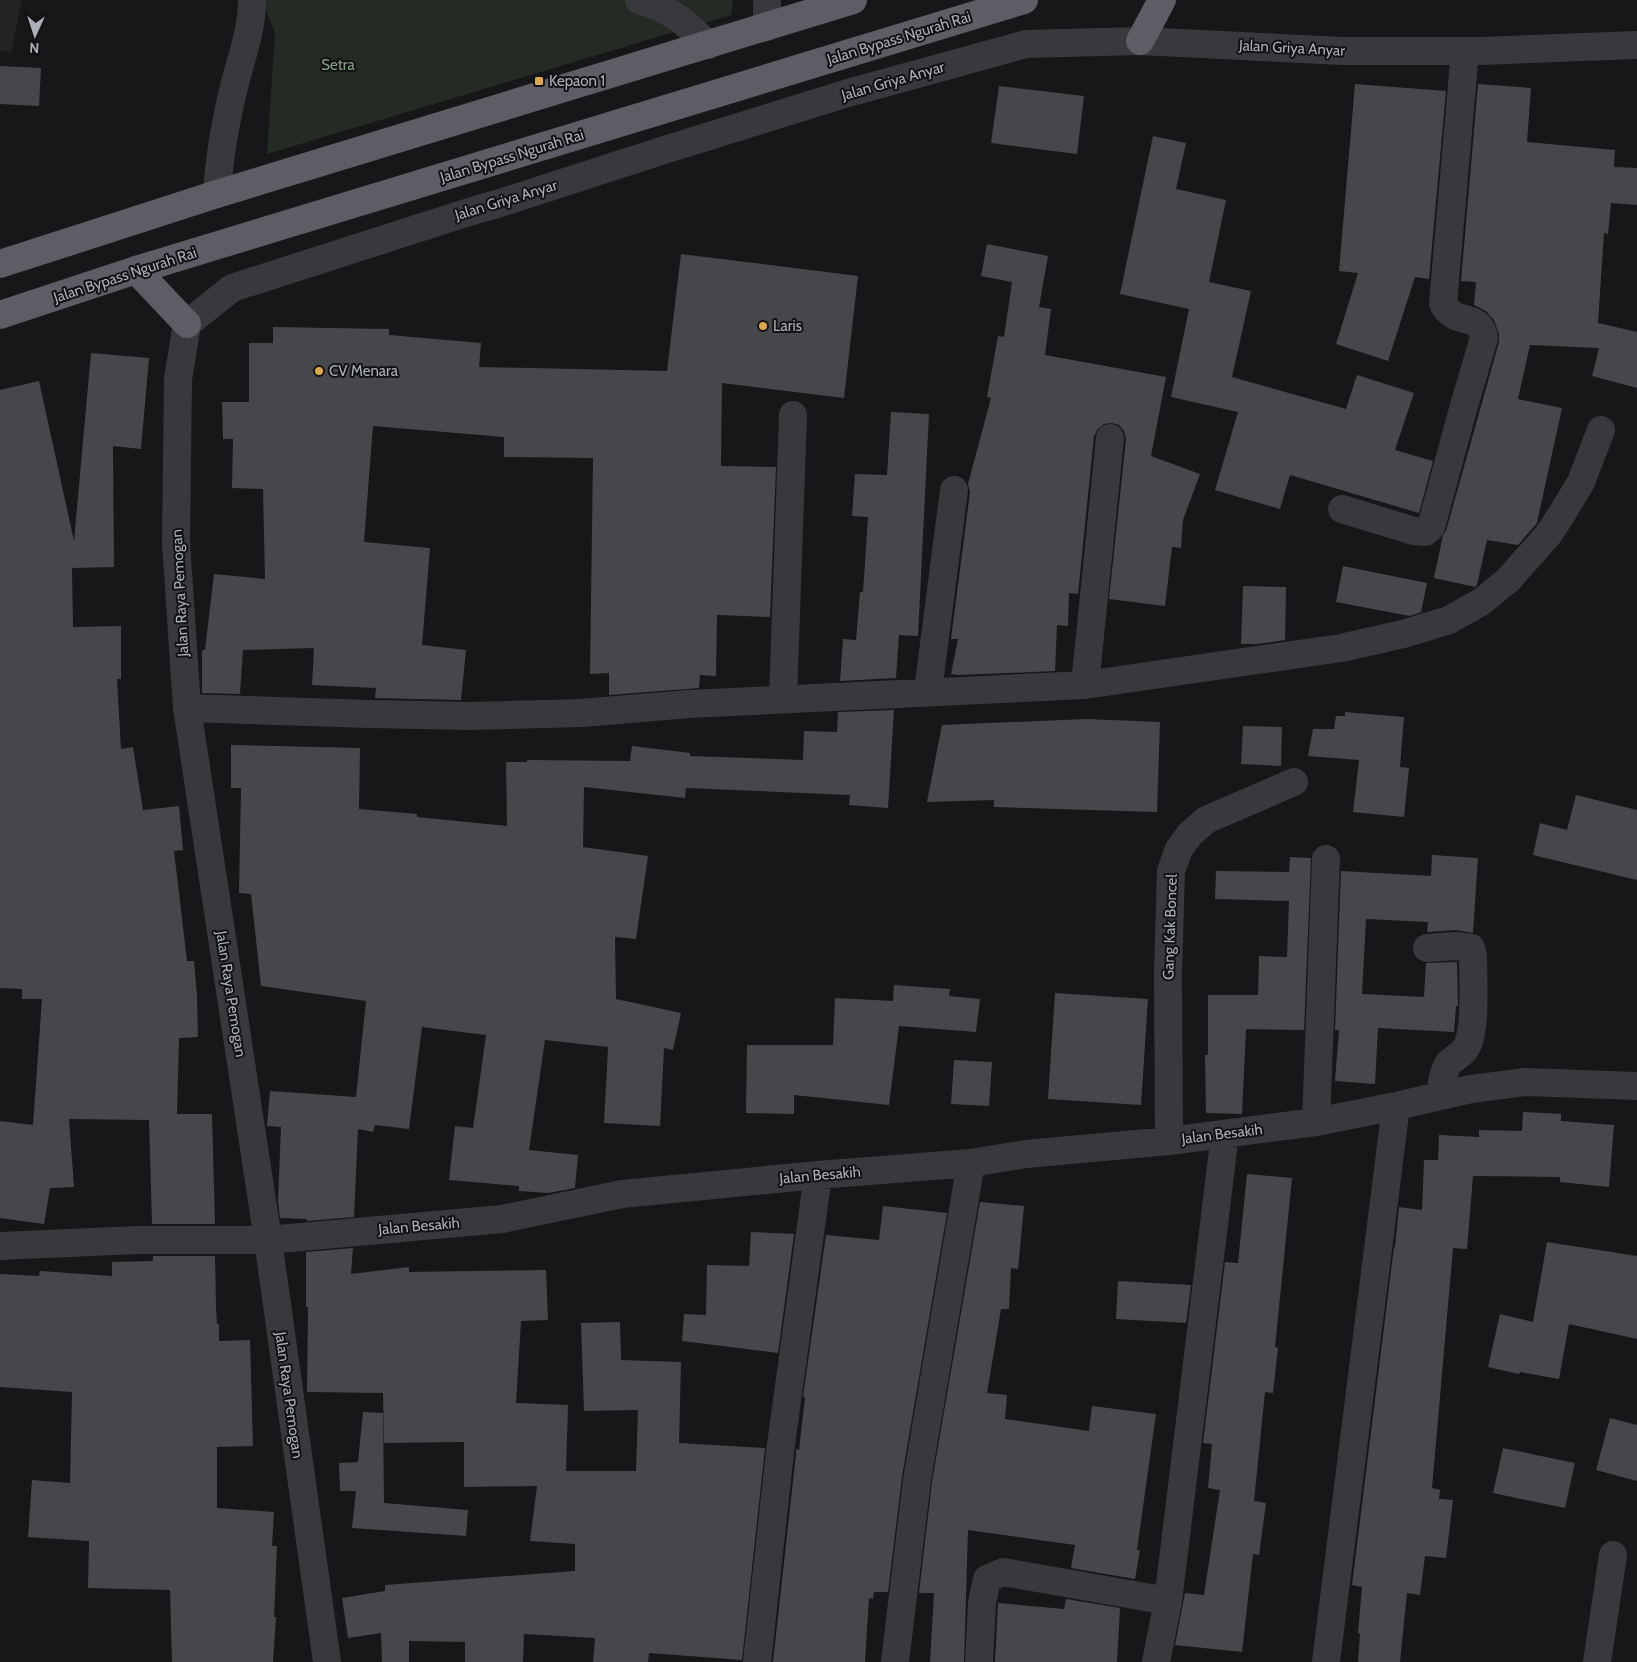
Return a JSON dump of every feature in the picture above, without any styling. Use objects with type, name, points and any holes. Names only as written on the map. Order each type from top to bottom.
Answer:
[{"type":"highway","points":[[0,264],[217,194],[853,0]]},
{"type":"highway","name":"Jalan Bypass Ngurah Rai","points":[[0,315],[136,270],[1024,0]]},
{"type":"highway","points":[[1140,42],[1162,0]]},
{"type":"highway","points":[[136,270],[187,324]]},
{"type":"street","points":[[217,194],[219,163],[235,83],[248,37],[252,15],[252,0]]},
{"type":"street","points":[[639,0],[655,4],[689,25],[708,45]]},
{"type":"street","points":[[766,0],[767,27]]},
{"type":"street","name":"Jalan Griya Anyar","points":[[187,324],[232,288],[848,93],[1026,44],[1140,42],[1343,52],[1465,51],[1637,45]]},
{"type":"street","points":[[1342,509],[1414,530],[1425,532],[1431,527],[1484,338],[1483,329],[1478,323],[1453,316],[1446,310],[1443,303],[1465,51]]},
{"type":"street","name":"Jalan Raya Pemogan","points":[[187,324],[178,379],[176,542],[187,708],[268,1240],[327,1662]]},
{"type":"street","points":[[783,699],[793,415]]},
{"type":"street","points":[[187,708],[470,716],[581,713],[689,704],[928,691],[1085,685],[1341,648],[1403,634],[1448,620],[1481,602],[1508,580],[1548,535],[1582,482],[1601,430]]},
{"type":"street","points":[[1085,685],[1110,438]]},
{"type":"street","points":[[928,691],[954,490]]},
{"type":"street","name":"Gang Kak Boncel","points":[[1169,1141],[1168,973],[1171,871],[1179,849],[1190,834],[1206,820],[1294,782]]},
{"type":"street","points":[[1316,1122],[1326,859]]},
{"type":"street","points":[[1427,948],[1456,946],[1471,948],[1473,955],[1473,1011],[1469,1042],[1465,1050],[1451,1061],[1445,1069],[1440,1096]]},
{"type":"street","name":"Jalan Besakih","points":[[0,1246],[138,1240],[268,1240],[502,1219],[622,1194],[818,1175],[971,1163],[1026,1154],[1169,1141],[1316,1122],[1396,1106],[1471,1088],[1526,1082],[1637,1086]]},
{"type":"street","points":[[1326,1662],[1396,1106]]},
{"type":"street","points":[[1156,1662],[1168,1601],[1225,1134]]},
{"type":"street","points":[[895,1662],[918,1480],[971,1163]]},
{"type":"street","points":[[757,1662],[780,1452],[818,1175]]},
{"type":"street","points":[[1597,1662],[1613,1554]]},
{"type":"street","points":[[979,1662],[982,1603],[987,1579],[1003,1572],[1168,1601]]},
{"type":"shaded area","points":[[0,0],[22,0],[11,52],[0,50]]},
{"type":"green space","name":"Setra","points":[[262,0],[733,0],[731,15],[267,154],[275,33]]},
{"type":"building","points":[[0,66],[41,68],[39,106],[0,104]]},
{"type":"building","points":[[1355,84],[1446,91],[1429,279],[1415,277],[1388,361],[1336,344],[1358,273],[1339,271]]},
{"type":"building","points":[[1478,84],[1531,88],[1527,142],[1615,150],[1614,167],[1637,168],[1637,205],[1611,203],[1608,234],[1604,233],[1598,323],[1637,332],[1637,388],[1592,376],[1599,348],[1530,345],[1518,399],[1562,408],[1537,523],[1518,545],[1487,540],[1475,587],[1434,578],[1443,535],[1446,531],[1499,342],[1499,334],[1494,320],[1486,311],[1474,305],[1476,282],[1461,281]]},
{"type":"building","points":[[999,86],[1084,96],[1077,154],[991,143]]},
{"type":"building","points":[[1153,136],[1186,143],[1176,189],[1226,200],[1209,282],[1251,291],[1232,377],[1346,409],[1357,375],[1414,393],[1395,450],[1433,461],[1419,513],[1290,475],[1280,509],[1215,490],[1238,412],[1171,397],[1189,309],[1120,294]]},
{"type":"building","points":[[987,244],[1048,256],[1039,307],[1051,309],[1045,355],[1166,377],[1151,456],[1200,474],[1183,520],[1181,548],[1172,547],[1165,606],[1109,599],[1126,439],[1124,431],[1119,425],[1112,423],[1104,424],[1098,429],[1094,436],[1078,594],[1069,593],[1068,626],[1057,625],[1055,671],[951,674],[958,639],[951,639],[970,492],[968,484],[991,398],[987,397],[998,336],[1004,337],[1012,282],[981,276]]},
{"type":"building","points":[[681,254],[858,276],[844,398],[722,383],[721,466],[776,467],[770,617],[717,615],[716,676],[700,675],[699,688],[609,695],[609,673],[590,674],[593,458],[504,457],[504,437],[373,426],[364,542],[430,548],[422,645],[466,650],[461,700],[375,698],[376,688],[312,685],[314,648],[243,650],[240,694],[202,693],[202,650],[205,650],[214,574],[265,579],[263,489],[232,488],[233,439],[223,439],[222,402],[249,402],[249,343],[273,343],[273,327],[389,329],[389,335],[481,343],[479,367],[667,371]]},
{"type":"building","points":[[91,353],[149,358],[141,449],[113,446],[114,567],[72,568],[73,627],[121,626],[121,679],[117,679],[121,749],[133,747],[143,810],[179,806],[183,850],[174,851],[187,961],[194,961],[198,1037],[179,1038],[177,1114],[212,1114],[215,1224],[152,1224],[149,1120],[69,1119],[74,1187],[50,1188],[44,1224],[0,1218],[0,1121],[33,1125],[42,999],[22,999],[22,989],[0,988],[0,390],[39,381],[74,541]]},
{"type":"building","points":[[891,412],[929,414],[918,636],[899,635],[896,678],[840,681],[843,639],[856,640],[860,592],[863,592],[868,517],[852,516],[855,474],[887,475]]},
{"type":"building","points":[[1343,566],[1427,583],[1421,612],[1410,616],[1336,602]]},
{"type":"building","points":[[1243,586],[1286,587],[1285,640],[1258,644],[1241,644]]},
{"type":"building","points":[[894,710],[888,808],[849,805],[850,795],[686,788],[685,798],[584,787],[583,847],[648,856],[636,939],[615,937],[616,999],[681,1013],[673,1050],[664,1048],[660,1126],[604,1123],[608,1047],[545,1040],[529,1150],[578,1155],[575,1188],[548,1193],[519,1191],[519,1186],[449,1180],[455,1126],[473,1128],[486,1035],[422,1027],[409,1129],[375,1125],[373,1132],[358,1129],[354,1217],[307,1221],[307,1219],[280,1218],[278,1201],[281,1127],[267,1126],[270,1091],[356,1097],[366,1001],[261,986],[251,894],[239,893],[241,788],[231,788],[231,745],[360,748],[359,809],[417,814],[417,817],[507,826],[506,762],[527,762],[527,760],[630,761],[632,746],[690,753],[690,756],[803,760],[804,731],[837,732],[838,712]]},
{"type":"building","points":[[1345,712],[1404,717],[1400,767],[1409,768],[1404,817],[1353,812],[1359,760],[1308,756],[1313,729],[1334,729],[1336,716],[1345,716]]},
{"type":"building","points":[[1086,719],[1160,722],[1157,812],[994,807],[994,800],[927,802],[942,725]]},
{"type":"building","points":[[1243,726],[1282,727],[1281,766],[1241,764]]},
{"type":"building","points":[[1576,795],[1637,810],[1637,880],[1533,855],[1540,823],[1567,830]]},
{"type":"building","points":[[1432,855],[1478,858],[1473,933],[1455,930],[1427,932],[1428,922],[1366,919],[1362,994],[1424,997],[1426,963],[1457,962],[1458,1006],[1456,1006],[1454,1032],[1378,1028],[1375,1084],[1335,1081],[1339,1030],[1335,1030],[1341,871],[1431,876]]},
{"type":"building","points":[[1290,857],[1311,858],[1304,1030],[1246,1029],[1242,1114],[1206,1113],[1205,1055],[1208,1055],[1208,995],[1258,995],[1259,956],[1287,957],[1289,901],[1215,899],[1216,871],[1289,872]]},
{"type":"building","points":[[894,985],[950,989],[949,996],[980,999],[976,1032],[899,1026],[889,1105],[794,1095],[794,1114],[746,1113],[747,1045],[833,1045],[835,998],[893,1001]]},
{"type":"building","points":[[1055,993],[1148,999],[1141,1105],[1048,1099]]},
{"type":"building","points":[[954,1060],[992,1062],[989,1106],[951,1104]]},
{"type":"building","points":[[1523,1112],[1561,1114],[1561,1121],[1614,1125],[1609,1187],[1560,1182],[1560,1177],[1473,1176],[1467,1249],[1453,1248],[1432,1488],[1440,1490],[1439,1499],[1453,1500],[1446,1558],[1425,1556],[1420,1595],[1407,1593],[1400,1662],[1358,1662],[1360,1634],[1358,1633],[1362,1587],[1352,1585],[1399,1207],[1422,1210],[1424,1160],[1438,1160],[1439,1135],[1479,1137],[1479,1130],[1522,1131]]},
{"type":"building","points":[[1247,1174],[1292,1178],[1275,1347],[1278,1348],[1273,1393],[1265,1392],[1254,1501],[1266,1503],[1259,1555],[1253,1554],[1242,1652],[1175,1645],[1185,1593],[1204,1595],[1220,1490],[1208,1488],[1212,1444],[1203,1443],[1225,1262],[1238,1263]]},
{"type":"building","points":[[980,1202],[1024,1206],[1018,1269],[1011,1268],[1009,1309],[1001,1309],[987,1393],[1007,1395],[1005,1419],[1089,1431],[1092,1406],[1156,1414],[1137,1550],[1140,1550],[1135,1579],[1071,1568],[1075,1545],[968,1530],[964,1662],[930,1662],[934,1593],[919,1593],[932,1482]]},
{"type":"building","points":[[883,1206],[947,1213],[902,1477],[888,1592],[874,1592],[873,1599],[869,1598],[865,1662],[773,1662],[796,1449],[799,1450],[805,1397],[803,1397],[826,1235],[879,1240]]},
{"type":"building","points":[[751,1232],[794,1234],[778,1353],[682,1341],[684,1314],[706,1315],[707,1265],[749,1266]]},
{"type":"building","points":[[1547,1242],[1637,1256],[1637,1339],[1569,1324],[1559,1379],[1520,1372],[1519,1374],[1488,1367],[1500,1314],[1533,1322]]},
{"type":"building","points":[[353,1248],[351,1274],[409,1267],[409,1272],[546,1270],[548,1320],[521,1321],[516,1403],[568,1405],[566,1471],[636,1471],[638,1410],[584,1411],[581,1323],[620,1322],[621,1360],[681,1362],[679,1443],[765,1448],[742,1660],[649,1653],[648,1662],[593,1662],[595,1638],[524,1634],[523,1662],[465,1662],[465,1642],[409,1641],[409,1662],[382,1662],[381,1633],[348,1638],[342,1598],[385,1591],[385,1585],[575,1571],[575,1544],[530,1541],[537,1486],[464,1487],[464,1442],[384,1443],[383,1393],[307,1392],[308,1307],[306,1307],[306,1252]]},
{"type":"building","points":[[153,1256],[215,1256],[219,1341],[250,1340],[253,1446],[217,1447],[217,1508],[274,1512],[272,1546],[277,1546],[273,1662],[172,1662],[170,1590],[88,1588],[89,1541],[28,1537],[32,1480],[70,1483],[72,1392],[0,1387],[0,1274],[39,1276],[40,1271],[112,1276],[112,1262],[153,1261]]},
{"type":"building","points":[[1118,1281],[1191,1285],[1186,1323],[1116,1319]]},
{"type":"building","points":[[363,1412],[383,1413],[384,1503],[468,1510],[466,1536],[352,1528],[356,1491],[340,1491],[339,1463],[358,1462]]},
{"type":"building","points":[[1610,1418],[1637,1425],[1637,1481],[1596,1470]]},
{"type":"building","points":[[1503,1448],[1575,1463],[1565,1508],[1493,1493]]},
{"type":"building","points":[[1066,1599],[1120,1608],[1117,1662],[995,1662],[998,1603],[1064,1609]]},
{"type":"place","name":"Kepaon 1","points":[[539,81]]},
{"type":"place","name":"Laris","points":[[763,326]]},
{"type":"place","name":"CV Menara","points":[[319,371]]}]
